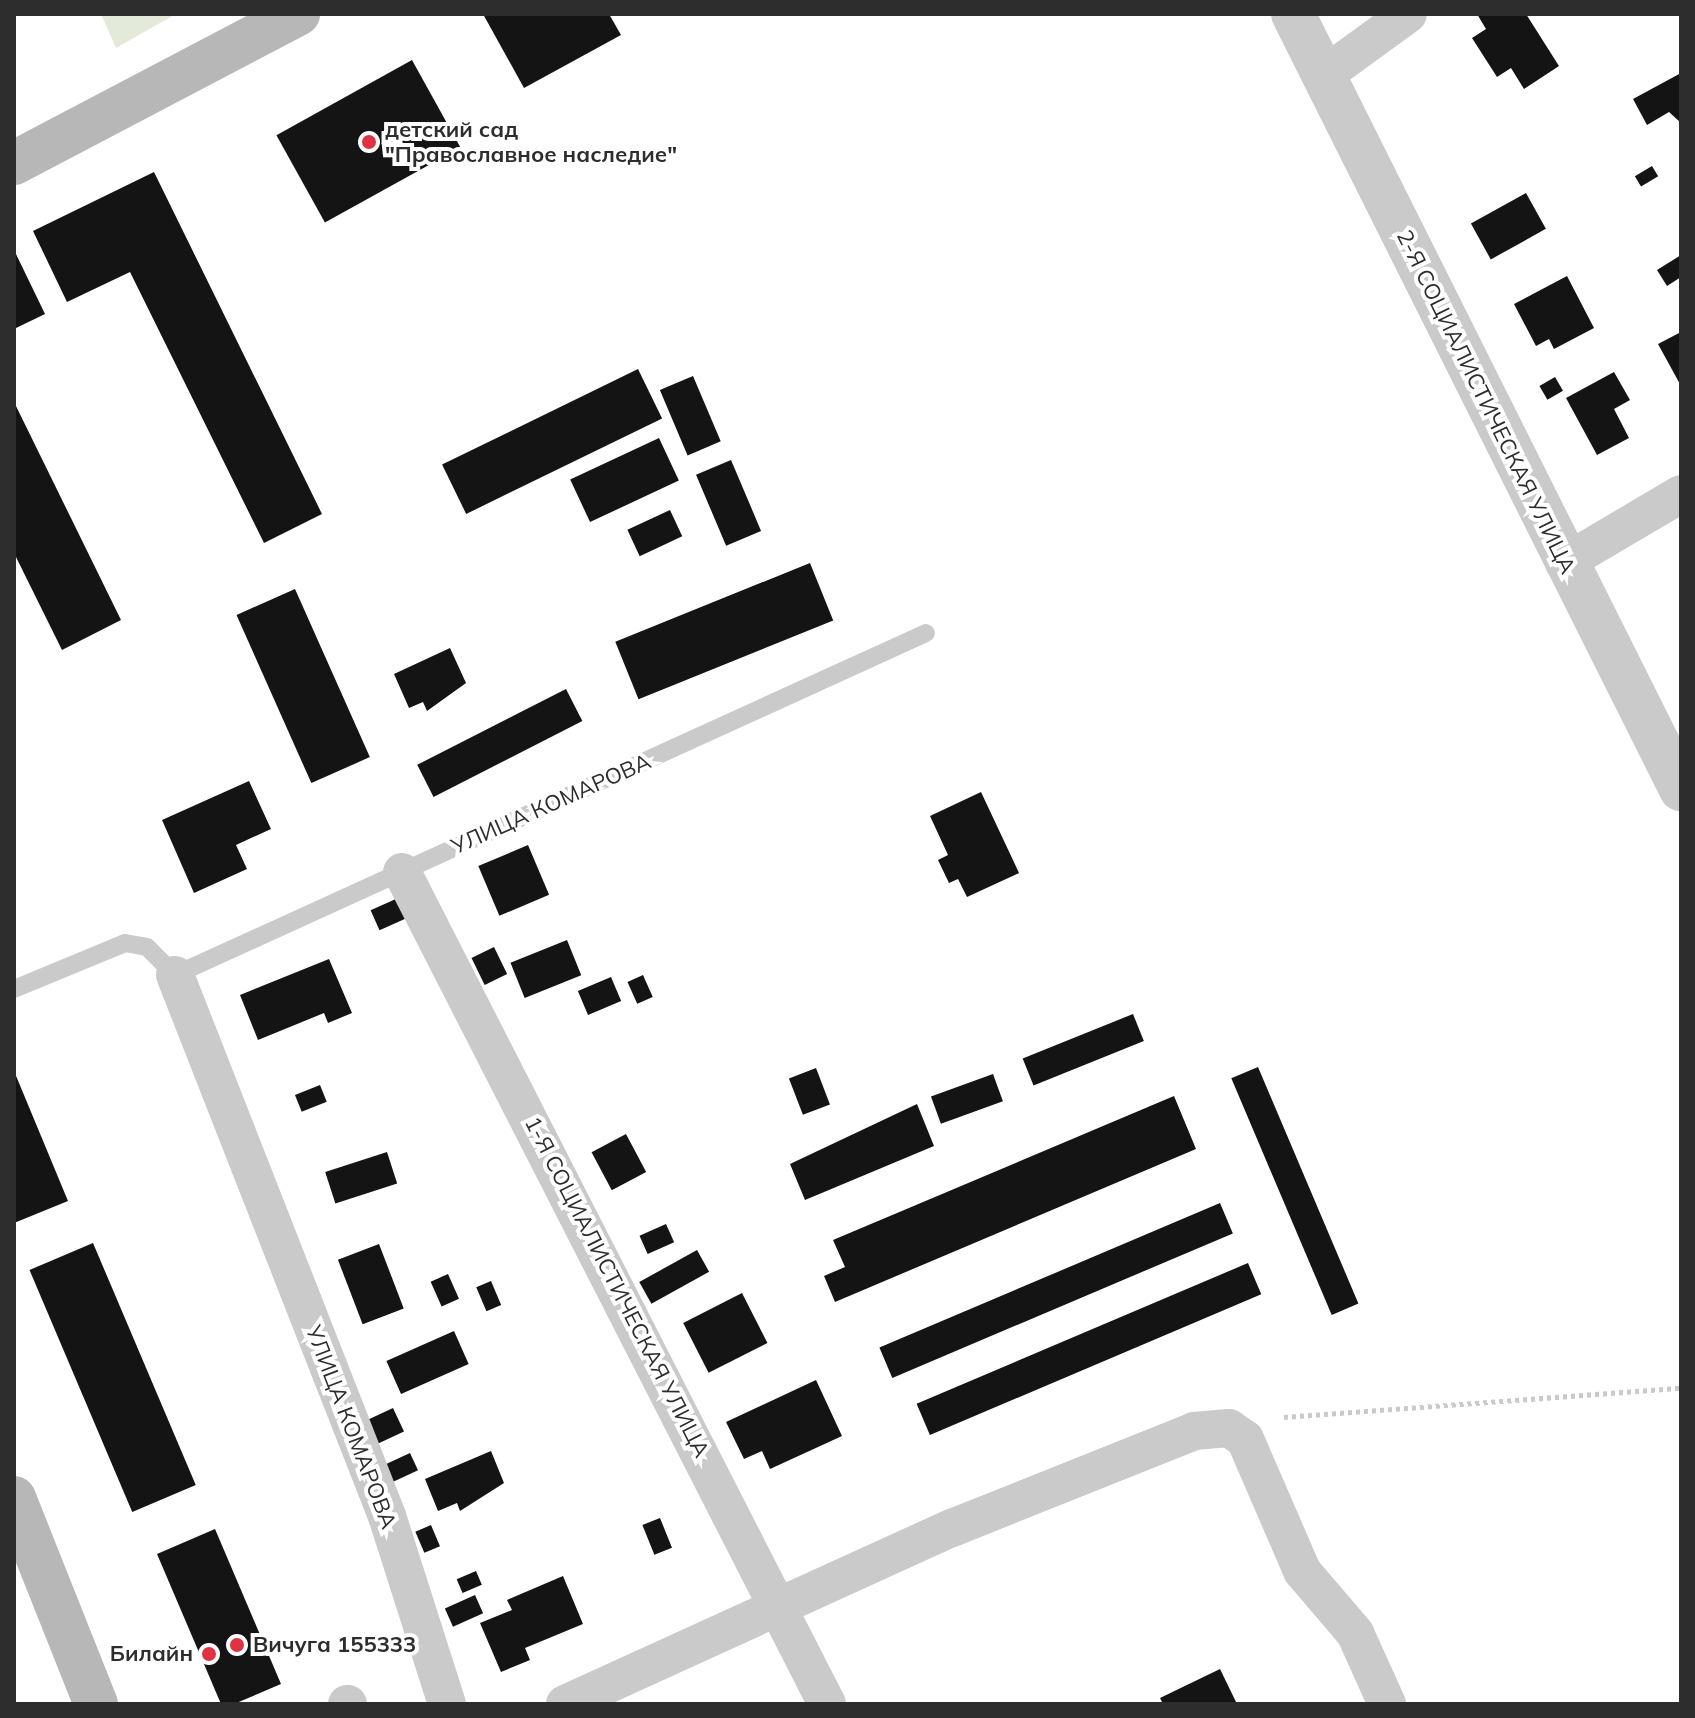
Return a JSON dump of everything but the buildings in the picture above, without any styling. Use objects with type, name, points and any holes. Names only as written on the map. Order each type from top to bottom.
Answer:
[{"type":"main road","points":[[14,163],[298,14]]},
{"type":"main road","points":[[14,1498],[96,1704]]},
{"type":"street","name":"2-Я СОЦИАЛИСТИЧЕСКАЯ УЛИЦА","points":[[1293,14],[1327,73],[1564,563],[1681,789]]},
{"type":"street","points":[[1327,73],[1408,14]]},
{"type":"street","points":[[1564,563],[1681,494]]},
{"type":"street","name":"1-Я СОЦИАЛИСТИЧЕСКАЯ УЛИЦА","points":[[402,872],[780,1602],[827,1704]]},
{"type":"street","name":"УЛИЦА КОМАРОВА","points":[[175,975],[387,1516],[447,1704]]},
{"type":"street","points":[[565,1704],[780,1602],[1161,1443],[1229,1428],[1245,1439],[1302,1571],[1355,1633],[1387,1704]]},
{"type":"lane","name":"УЛИЦА КОМАРОВА","points":[[14,989],[125,943],[147,947],[175,975],[926,633]]},
{"type":"path","points":[[1284,1417],[1681,1388]]},
{"type":"green space","points":[[101,14],[176,14],[116,48]]},
{"type":"place","name":"детский сад \"Православное наследие\"","points":[[369,142]]},
{"type":"place","name":"Вичуга 155333","points":[[237,1645]]},
{"type":"place","name":"Билайн","points":[[209,1654]]}]
